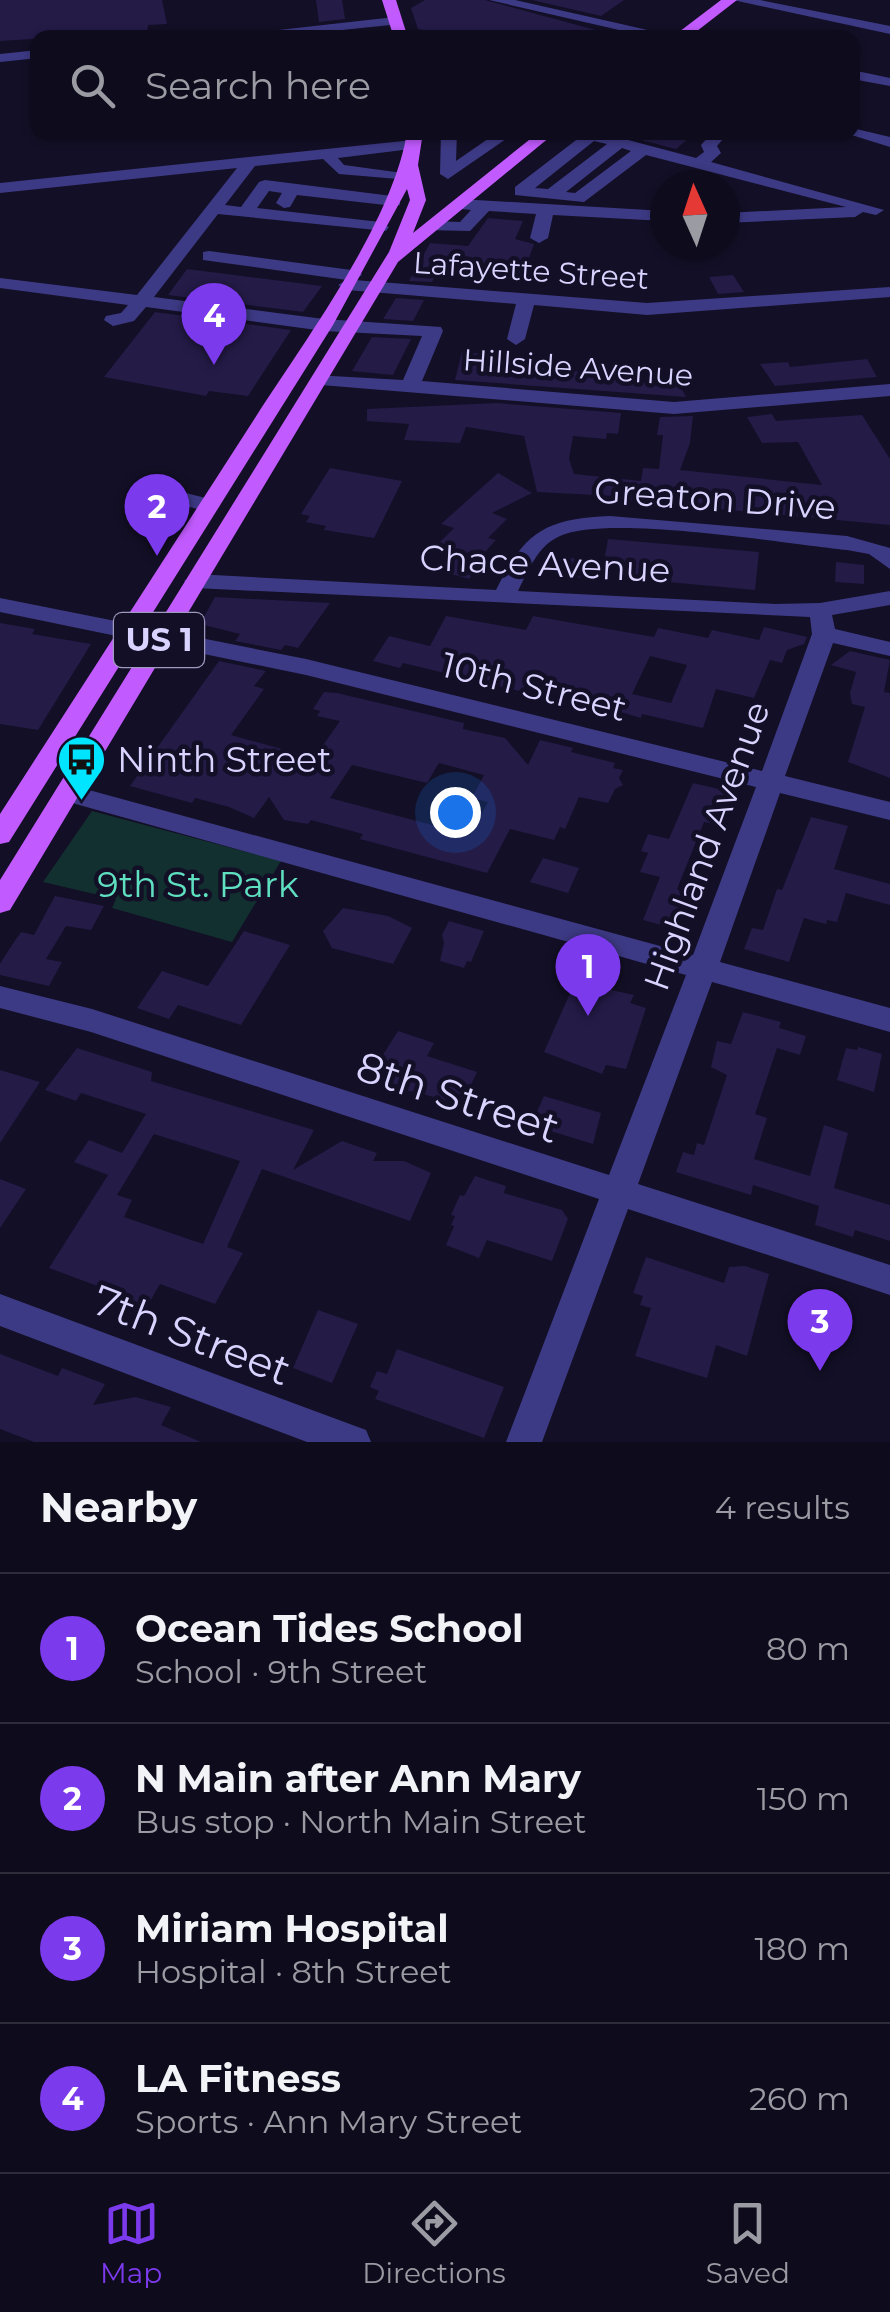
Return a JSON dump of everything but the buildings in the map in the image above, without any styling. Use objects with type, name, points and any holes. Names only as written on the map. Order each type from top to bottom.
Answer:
[{"type":"main road","points":[[688,30],[730,0]]},
{"type":"main road","points":[[392,1],[399,30]]},
{"type":"main road","name":"US 1","points":[[0,902],[391,259],[539,140]]},
{"type":"main road","points":[[391,259],[417,205],[411,156]]},
{"type":"main road","points":[[386,216],[411,156]]},
{"type":"main road","name":"US 1","points":[[0,835],[291,377],[386,216],[417,205],[458,198],[476,188]]},
{"type":"main road","points":[[291,377],[322,377]]},
{"type":"street","points":[[496,0],[639,30]]},
{"type":"street","points":[[740,0],[890,30]]},
{"type":"street","points":[[324,14],[359,13],[397,30]]},
{"type":"street","points":[[0,58],[30,55]]},
{"type":"street","points":[[860,76],[890,82]]},
{"type":"street","points":[[860,135],[890,142]]},
{"type":"street","points":[[450,140],[446,172],[454,174],[499,140]]},
{"type":"street","points":[[578,140],[521,190],[548,202],[650,214]]},
{"type":"street","points":[[610,140],[883,210]]},
{"type":"street","points":[[700,163],[714,153],[709,145],[714,140]]},
{"type":"street","points":[[539,238],[548,202],[619,142]]},
{"type":"street","points":[[459,204],[484,206],[578,198],[643,149]]},
{"type":"street","points":[[0,188],[328,154],[447,159]]},
{"type":"street","points":[[328,154],[339,169],[411,156]]},
{"type":"street","points":[[113,320],[127,317],[142,301],[249,163]]},
{"type":"street","points":[[246,212],[265,186],[386,216]]},
{"type":"street","points":[[276,215],[292,190]]},
{"type":"street","points":[[432,226],[464,227],[484,206]]},
{"type":"street","points":[[215,208],[276,215],[386,216]]},
{"type":"street","points":[[740,217],[883,210]]},
{"type":"street","name":"Lafayette Street","points":[[209,256],[374,287],[619,307],[685,308],[890,292]]},
{"type":"street","points":[[0,283],[324,324],[435,323]]},
{"type":"street","points":[[410,386],[446,293]]},
{"type":"street","points":[[516,338],[526,300]]},
{"type":"street","name":"Hillside Avenue","points":[[322,377],[674,408],[890,390]]},
{"type":"street","points":[[159,492],[210,506]]},
{"type":"street","name":"Greaton Drive","points":[[504,597],[538,540],[574,524],[613,523],[847,543],[885,552],[890,562]]},
{"type":"street","name":"Chace Avenue","points":[[195,581],[504,597],[822,622],[890,598]]},
{"type":"street","name":"10th Street","points":[[0,605],[306,667],[890,811]]},
{"type":"street","points":[[822,622],[890,650]]},
{"type":"street","name":"Highland Avenue","points":[[524,1442],[704,968],[822,622]]},
{"type":"street","points":[[67,793],[890,1020]]},
{"type":"street","name":"8th Street","points":[[0,996],[92,1021],[890,1280]]},
{"type":"street","name":"7th Street","points":[[0,1310],[352,1442]]},
{"type":"green space","name":"9th St. Park","points":[[92,811],[281,861],[232,942],[112,908],[116,899],[43,882]]},
{"type":"place","name":"LA Fitness","points":[[214,365]]},
{"type":"place","name":"N Main after Ann Mary","points":[[157,556]]},
{"type":"place","name":"Ninth Street","points":[[82,802]]},
{"type":"place","name":"Ocean Tides School","points":[[588,1016]]},
{"type":"place","name":"Miriam Hospital","points":[[820,1371]]}]
